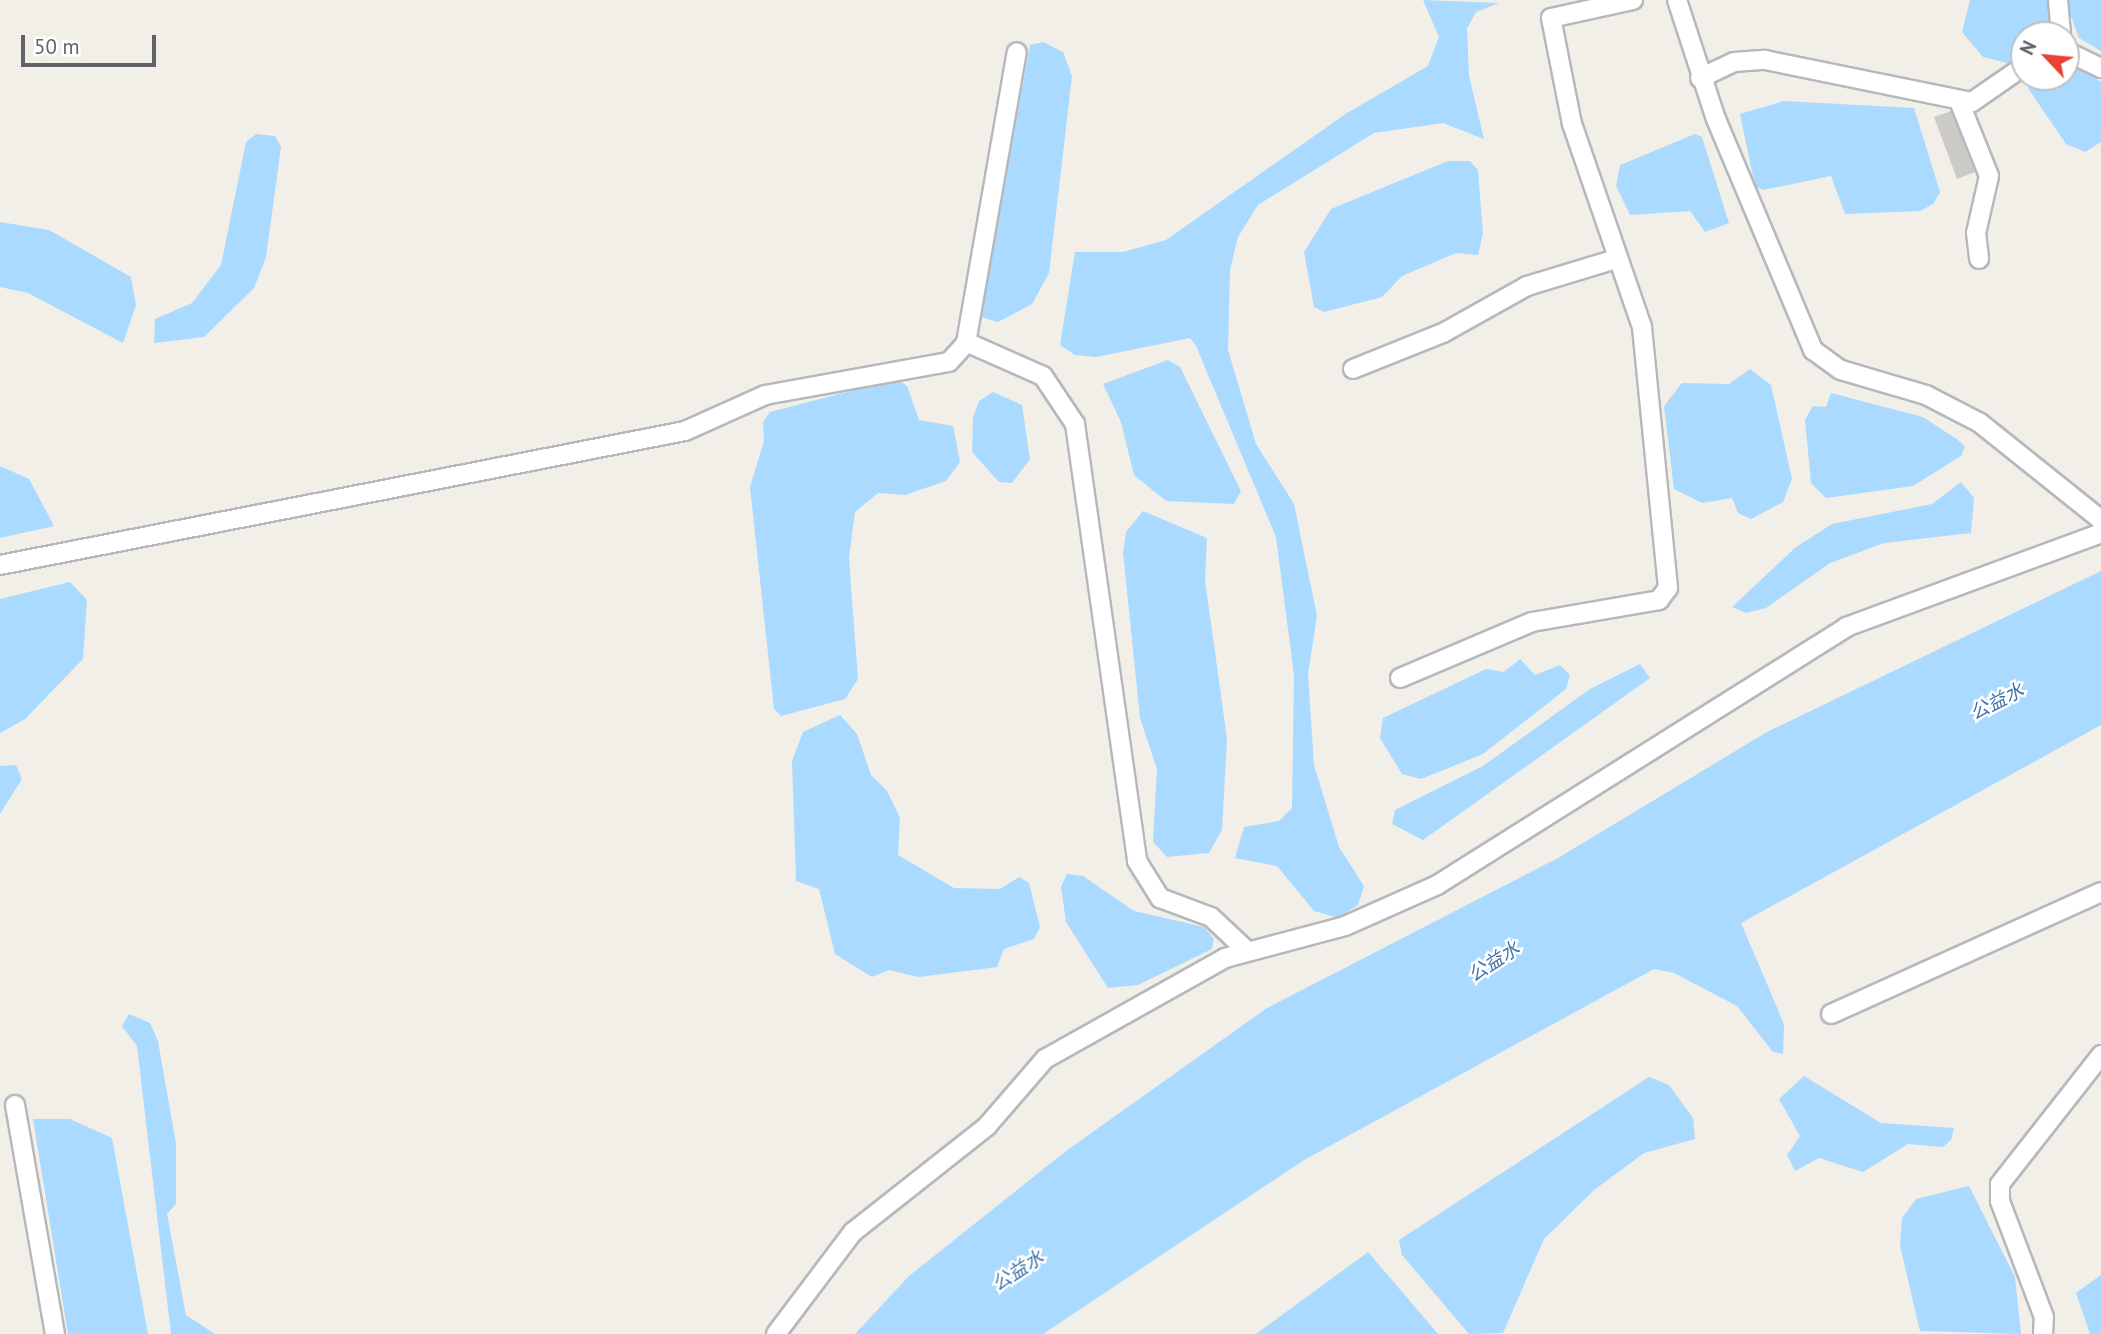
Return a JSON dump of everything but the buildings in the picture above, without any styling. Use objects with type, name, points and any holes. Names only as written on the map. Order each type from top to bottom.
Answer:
[{"type":"street","points":[[1400,678],[1532,622],[1658,600],[1668,588],[1642,327],[1616,260],[1572,124],[1550,18],[1633,0]]},
{"type":"street","points":[[1677,0],[1700,78],[1786,297],[1813,350],[1841,370],[1926,395],[1980,423],[2101,520]]},
{"type":"street","points":[[2058,0],[2060,21]]},
{"type":"street","points":[[0,565],[685,431],[765,395],[949,362],[967,342],[1017,52]]},
{"type":"street","points":[[2080,58],[2101,68]]},
{"type":"street","points":[[1700,78],[1734,62],[1765,60],[1959,101],[1982,99],[2010,77]]},
{"type":"street","points":[[1959,101],[1989,176],[1976,233],[1979,259]]},
{"type":"street","points":[[1353,369],[1443,333],[1527,286],[1616,260]]},
{"type":"street","points":[[967,342],[1043,376],[1075,424],[1136,861],[1160,898],[1211,917],[1246,950]]},
{"type":"street","points":[[776,1334],[853,1232],[987,1126],[1045,1059],[1246,950],[1345,926],[1437,885],[1869,616],[2101,533]]},
{"type":"street","points":[[1831,1014],[2101,892]]},
{"type":"street","points":[[2044,1334],[2000,1184],[2101,1055]]},
{"type":"street","points":[[15,1105],[55,1334]]},
{"type":"water","points":[[1423,0],[1499,3],[1476,12],[1467,29],[1469,76],[1484,139],[1443,123],[1374,133],[1258,205],[1238,237],[1230,270],[1228,350],[1256,444],[1294,504],[1317,616],[1308,675],[1314,765],[1339,847],[1364,886],[1358,905],[1338,918],[1314,911],[1277,866],[1235,858],[1244,827],[1279,821],[1292,808],[1294,675],[1276,537],[1196,346],[1190,338],[1096,357],[1075,355],[1060,345],[1075,252],[1123,252],[1166,240],[1347,113],[1428,66],[1439,37]]},
{"type":"water","points":[[1970,0],[2051,0],[2052,21],[2010,21],[2010,61],[2007,63],[1983,57],[1962,32]]},
{"type":"water","points":[[2065,0],[2101,0],[2101,51],[2080,39],[2080,21],[2073,21]]},
{"type":"water","points":[[1043,42],[1063,52],[1072,76],[1049,273],[1032,304],[998,322],[981,317],[1030,45]]},
{"type":"water","points":[[2080,69],[2101,82],[2101,142],[2085,152],[2066,144],[2030,91],[2080,91]]},
{"type":"water","points":[[1784,101],[1914,108],[1940,192],[1933,204],[1920,211],[1845,214],[1831,176],[1763,190],[1755,186],[1740,114]]},
{"type":"water","points":[[256,134],[275,136],[281,147],[266,257],[254,288],[204,337],[154,343],[155,319],[192,303],[221,265],[246,142]]},
{"type":"water","points":[[1695,134],[1702,137],[1729,223],[1705,232],[1690,211],[1630,215],[1616,186],[1620,165]]},
{"type":"water","points":[[1448,161],[1470,161],[1478,170],[1483,233],[1478,255],[1456,253],[1402,276],[1382,297],[1324,312],[1314,307],[1304,252],[1331,209]]},
{"type":"water","points":[[0,222],[49,230],[131,277],[136,305],[123,343],[28,293],[0,287]]},
{"type":"water","points":[[1168,360],[1180,367],[1241,491],[1234,504],[1166,501],[1134,475],[1121,422],[1103,384]]},
{"type":"water","points":[[1750,369],[1771,385],[1792,479],[1783,502],[1751,519],[1738,513],[1732,498],[1702,503],[1674,489],[1664,406],[1682,383],[1729,384]]},
{"type":"water","points":[[897,379],[907,386],[919,420],[953,426],[960,462],[946,481],[905,495],[878,493],[855,512],[849,558],[858,679],[845,699],[781,716],[774,709],[750,487],[764,441],[763,422],[770,412]]},
{"type":"water","points":[[993,392],[1022,405],[1030,459],[1012,483],[999,482],[972,452],[973,418],[979,401]]},
{"type":"water","points":[[1831,393],[1923,417],[1965,447],[1961,456],[1913,486],[1826,498],[1811,483],[1805,420],[1813,406],[1826,407]]},
{"type":"water","points":[[0,466],[29,479],[54,526],[0,538]]},
{"type":"water","points":[[1961,482],[1974,498],[1971,533],[1884,543],[1830,563],[1766,608],[1746,613],[1732,607],[1796,547],[1832,524],[1932,504]]},
{"type":"water","points":[[1143,511],[1207,538],[1205,580],[1227,739],[1222,830],[1209,853],[1167,857],[1153,842],[1157,769],[1140,718],[1123,552],[1126,532]]},
{"type":"water","name":"公益水","points":[[2101,571],[2101,725],[1741,923],[1784,1024],[1783,1054],[1773,1052],[1737,1006],[1674,973],[1654,969],[1304,1160],[1043,1334],[855,1334],[909,1276],[1066,1151],[1267,1008],[1558,858],[1767,732]]},
{"type":"water","points":[[70,582],[87,600],[83,659],[25,719],[0,733],[0,599]]},
{"type":"water","points":[[1520,659],[1535,675],[1560,665],[1570,675],[1566,689],[1483,754],[1421,779],[1402,774],[1380,738],[1383,718],[1486,669],[1504,672]]},
{"type":"water","points":[[1640,664],[1650,678],[1423,840],[1392,824],[1395,810],[1483,766],[1590,689]]},
{"type":"water","points":[[840,715],[857,734],[871,775],[887,791],[900,818],[898,855],[954,888],[1000,889],[1019,877],[1029,883],[1040,927],[1034,939],[1004,949],[997,967],[919,977],[889,970],[872,977],[835,954],[819,889],[796,881],[792,761],[803,732]]},
{"type":"water","points":[[16,765],[22,779],[0,814],[0,766]]},
{"type":"water","points":[[1067,874],[1083,876],[1134,911],[1204,927],[1214,939],[1212,949],[1138,985],[1108,988],[1066,922],[1061,887]]},
{"type":"water","points":[[129,1014],[150,1023],[158,1041],[176,1144],[176,1204],[167,1214],[186,1315],[215,1334],[171,1334],[137,1046],[122,1026]]},
{"type":"water","points":[[1804,1076],[1881,1123],[1954,1128],[1951,1140],[1943,1147],[1908,1144],[1863,1172],[1819,1158],[1795,1171],[1787,1155],[1800,1136],[1779,1099]]},
{"type":"water","points":[[1649,1077],[1669,1085],[1693,1118],[1695,1139],[1644,1153],[1594,1190],[1544,1239],[1503,1333],[1469,1334],[1402,1255],[1399,1240]]},
{"type":"water","points":[[33,1119],[70,1119],[112,1138],[148,1334],[68,1334]]},
{"type":"water","points":[[1969,1186],[2015,1277],[2021,1334],[1920,1331],[1900,1246],[1902,1218],[1916,1199]]},
{"type":"water","points":[[1368,1252],[1438,1334],[1256,1334]]},
{"type":"water","points":[[2101,1275],[2101,1334],[2090,1334],[2076,1293]]}]
